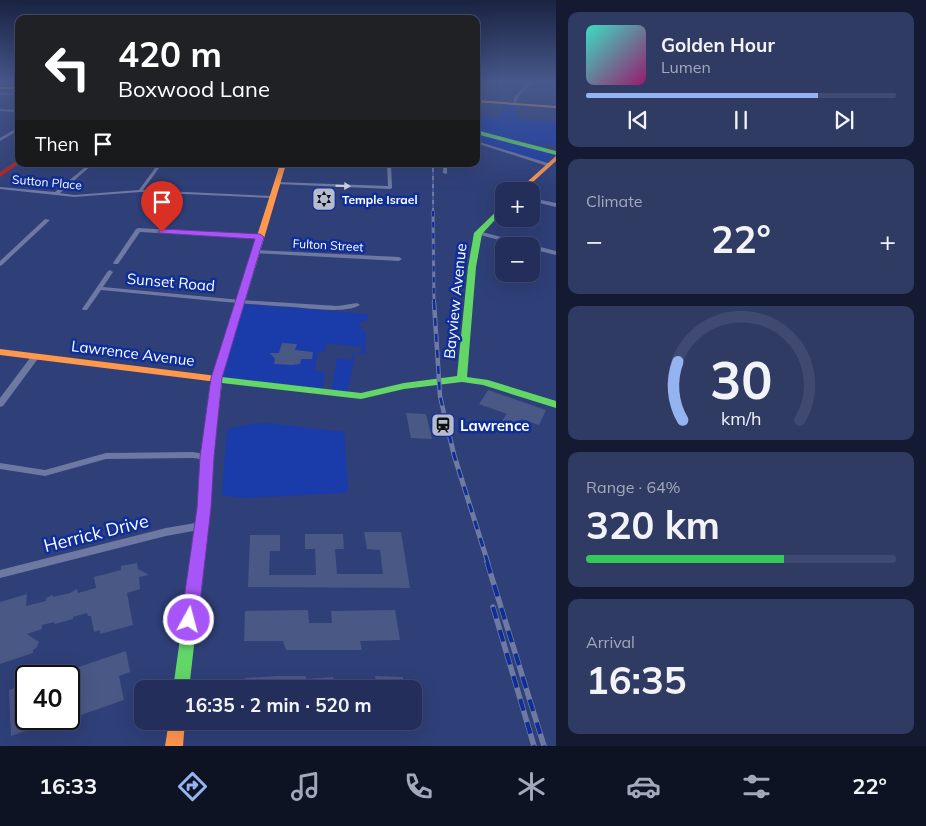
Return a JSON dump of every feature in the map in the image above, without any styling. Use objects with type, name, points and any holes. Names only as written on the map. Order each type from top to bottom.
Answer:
[{"type":"main road","points":[[480,127],[556,146]]},
{"type":"main road","points":[[480,133],[556,152]]},
{"type":"main road","points":[[530,182],[553,161]]},
{"type":"main road","points":[[0,175],[15,164]]},
{"type":"main road","points":[[182,680],[217,378],[281,167]]},
{"type":"main road","name":"Bayview Avenue","points":[[462,379],[472,267],[478,234],[495,215]]},
{"type":"main road","name":"Lawrence Avenue","points":[[0,352],[361,396],[404,386],[462,379],[484,382],[556,406]]},
{"type":"main road","points":[[174,746],[176,730]]},
{"type":"street","points":[[0,140],[15,131]]},
{"type":"street","points":[[480,143],[553,161]]},
{"type":"street","points":[[56,194],[87,167]]},
{"type":"street","points":[[140,191],[158,167]]},
{"type":"street","points":[[277,183],[390,187],[389,167]]},
{"type":"street","points":[[445,167],[445,172]]},
{"type":"street","name":"Sutton Place","points":[[0,188],[81,196],[140,191],[272,197]]},
{"type":"street","points":[[540,201],[556,205]]},
{"type":"street","points":[[0,264],[3,258],[47,220]]},
{"type":"street","points":[[116,263],[138,230],[260,237]]},
{"type":"street","points":[[478,234],[495,238]]},
{"type":"street","points":[[540,249],[556,253]]},
{"type":"street","name":"Fulton Street","points":[[255,252],[399,260]]},
{"type":"street","points":[[85,309],[110,272]]},
{"type":"street","name":"Sunset Road","points":[[99,288],[241,302],[338,308],[357,305]]},
{"type":"street","points":[[0,404],[36,356]]},
{"type":"street","points":[[0,466],[45,473],[106,456],[193,455],[207,457]]},
{"type":"street","name":"Herrick Drive","points":[[0,574],[166,532],[201,526]]},
{"type":"shaded area","points":[[480,117],[518,117],[519,119],[556,122],[556,145],[502,132],[547,144],[543,146],[480,132]]},
{"type":"shaded area","points":[[480,133],[553,155],[545,162],[480,141]]},
{"type":"shaded area","points":[[241,304],[368,314],[368,319],[358,324],[366,333],[365,354],[355,354],[347,394],[331,392],[337,358],[352,360],[353,353],[362,353],[361,347],[327,343],[324,352],[318,352],[315,370],[325,372],[322,391],[220,378]]},
{"type":"shaded area","points":[[268,423],[344,432],[348,487],[346,493],[243,498],[222,495],[227,429],[250,424]]},
{"type":"building","points":[[282,343],[297,344],[295,350],[313,352],[312,359],[301,359],[300,364],[274,364],[275,359],[270,353],[279,353]]},
{"type":"building","points":[[488,390],[546,410],[539,425],[521,419],[519,428],[501,422],[507,414],[479,404]]},
{"type":"building","name":"Lawrence","points":[[406,413],[426,414],[432,439],[411,438]]},
{"type":"building","points":[[364,532],[401,532],[410,588],[248,587],[250,535],[280,535],[280,551],[270,551],[269,575],[316,575],[315,549],[305,549],[305,534],[343,534],[344,549],[335,549],[337,574],[383,574],[380,550],[367,549]]},
{"type":"building","points":[[137,563],[138,569],[149,575],[139,577],[140,589],[127,593],[133,625],[100,634],[100,630],[94,632],[91,616],[88,616],[87,613],[55,624],[54,622],[42,625],[42,629],[27,634],[39,642],[33,653],[0,664],[0,602],[27,594],[26,606],[46,601],[46,598],[53,595],[53,597],[70,593],[77,589],[78,593],[96,588],[94,577],[121,570],[121,566]]},
{"type":"building","points":[[308,610],[309,623],[332,623],[331,611],[395,610],[400,640],[360,641],[362,650],[286,650],[283,641],[244,641],[245,611]]},
{"type":"building","points":[[126,651],[130,672],[119,676],[124,700],[81,715],[80,667]]},
{"type":"building","points":[[306,676],[306,679],[333,677],[334,680],[245,680],[245,678]]},
{"type":"building","points":[[375,676],[403,677],[403,680],[376,680]]},
{"type":"building","points":[[15,688],[15,730],[28,730],[11,736],[9,690]]},
{"type":"railway","points":[[433,167],[433,211]]},
{"type":"railway","points":[[433,211],[434,303]]},
{"type":"railway","points":[[434,302],[440,396],[445,418]]},
{"type":"railway","points":[[445,417],[454,455],[488,563]]},
{"type":"railway","points":[[487,562],[544,746]]},
{"type":"railway","points":[[493,607],[534,746]]},
{"type":"traffic: fast","points":[[480,133],[556,153]]},
{"type":"traffic: fast","points":[[462,379],[472,267],[478,233],[495,215]]},
{"type":"traffic: fast","points":[[182,680],[204,508],[207,457],[217,378],[259,242]]},
{"type":"traffic: fast","points":[[209,378],[361,396],[404,386],[462,379],[484,382],[556,405]]},
{"type":"traffic: slow","points":[[530,182],[556,158]]},
{"type":"traffic: slow","points":[[259,242],[282,167]]},
{"type":"traffic: slow","points":[[0,352],[209,378]]},
{"type":"traffic: slow","points":[[174,746],[176,730]]},
{"type":"traffic: jam","points":[[0,175],[15,164]]},
{"type":"place","name":"Temple Israel","points":[[324,199]]},
{"type":"place","name":"Lawrence","points":[[443,425]]},
{"type":"route","points":[[162,232],[260,237],[219,367],[207,457],[204,508],[189,620]]}]
